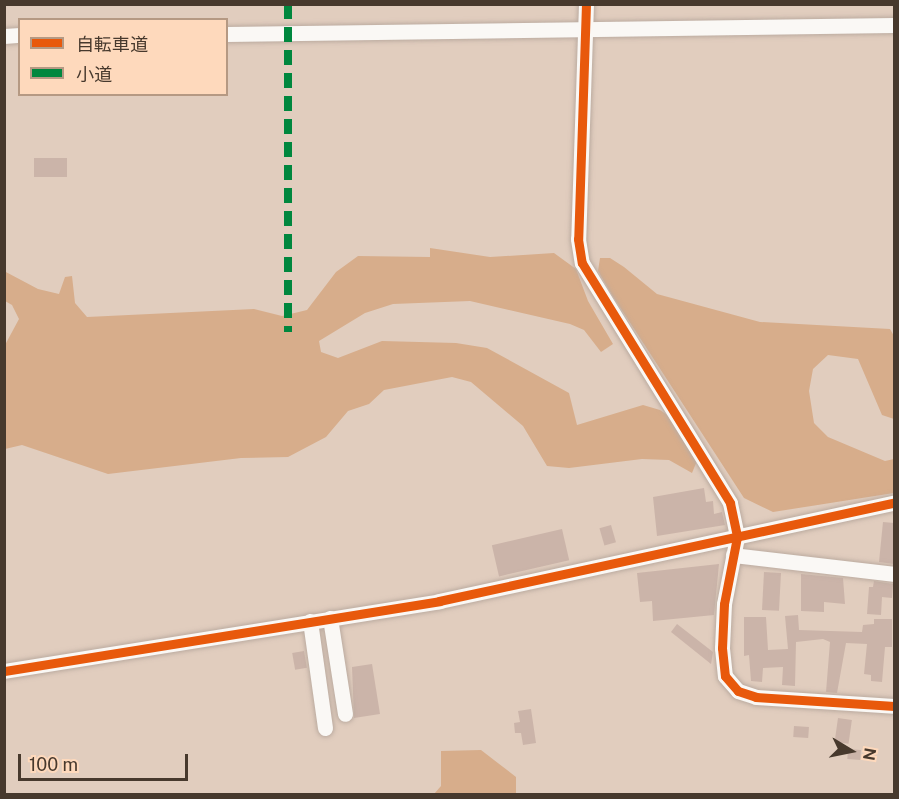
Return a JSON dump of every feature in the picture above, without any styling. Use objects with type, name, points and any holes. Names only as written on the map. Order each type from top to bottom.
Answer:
[{"type":"street","points":[[586,4],[578,239],[582,263],[730,503],[737,537],[724,604],[722,648],[725,676],[738,691],[756,697],[894,706]]},
{"type":"street","points":[[228,34],[894,25]]},
{"type":"street","points":[[4,671],[439,601],[894,503]]},
{"type":"street","points":[[734,555],[894,573]]},
{"type":"street","points":[[330,618],[345,714]]},
{"type":"street","points":[[310,621],[325,728]]},
{"type":"shaded area","points":[[430,248],[490,257],[554,253],[576,269],[588,301],[613,344],[601,352],[584,330],[570,324],[470,301],[393,304],[365,313],[319,341],[321,352],[338,358],[382,341],[456,343],[487,348],[569,393],[577,425],[643,405],[660,410],[670,417],[697,461],[692,473],[669,460],[642,459],[569,468],[547,466],[523,426],[471,382],[452,377],[384,390],[369,404],[348,411],[326,437],[288,457],[241,458],[108,474],[22,445],[5,449],[5,345],[19,319],[12,305],[5,301],[4,271],[38,289],[59,294],[65,277],[72,276],[75,303],[87,317],[254,309],[282,316],[307,310],[336,272],[358,256],[430,257]]},
{"type":"shaded area","points":[[600,258],[610,258],[657,294],[760,322],[890,329],[894,336],[894,419],[882,415],[858,359],[828,355],[813,369],[809,391],[814,423],[828,437],[885,461],[894,459],[894,493],[773,512],[744,498],[612,295],[598,271]]},
{"type":"shaded area","points":[[481,750],[516,777],[516,794],[434,794],[441,786],[441,751]]},
{"type":"building","points":[[34,158],[67,158],[67,177],[34,177]]},
{"type":"building","points":[[704,488],[706,502],[713,501],[714,514],[722,512],[725,525],[657,536],[653,497]]},
{"type":"building","points":[[883,522],[894,523],[894,564],[879,562]]},
{"type":"building","points":[[611,525],[616,542],[604,546],[599,528]]},
{"type":"building","points":[[562,529],[569,560],[499,576],[492,545]]},
{"type":"building","points":[[719,564],[714,615],[653,621],[652,601],[640,602],[637,573]]},
{"type":"building","points":[[764,572],[781,573],[779,611],[762,610]]},
{"type":"building","points":[[801,574],[843,578],[845,604],[824,602],[824,612],[801,611]]},
{"type":"building","points":[[874,581],[893,584],[892,598],[882,597],[881,615],[867,614],[869,587],[873,587]]},
{"type":"building","points":[[798,615],[799,630],[862,632],[863,625],[874,624],[874,619],[892,619],[892,647],[885,647],[882,682],[871,681],[871,675],[864,674],[867,644],[846,643],[837,693],[826,692],[830,642],[823,639],[796,642],[795,686],[782,685],[783,667],[763,668],[762,682],[751,681],[749,655],[744,656],[744,617],[766,617],[768,650],[788,649],[785,616]]},
{"type":"building","points":[[677,624],[713,652],[711,664],[671,632]]},
{"type":"building","points":[[304,651],[307,668],[295,670],[292,653]]},
{"type":"building","points":[[372,664],[380,714],[354,718],[352,667]]},
{"type":"building","points":[[531,709],[536,743],[523,745],[521,733],[515,733],[514,723],[520,722],[518,711]]},
{"type":"building","points":[[838,718],[852,720],[849,744],[835,742]]},
{"type":"building","points":[[794,726],[809,727],[808,738],[793,737]]},
{"type":"building","points":[[848,749],[861,750],[860,760],[847,759]]},
{"type":"marked path","points":[[288,4],[288,332]]},
{"type":"cycle path","points":[[586,4],[578,239],[582,263],[730,503],[737,537],[724,604],[722,648],[725,676],[738,691],[756,697],[894,706]]},
{"type":"cycle path","points":[[4,671],[439,601],[894,503]]}]
